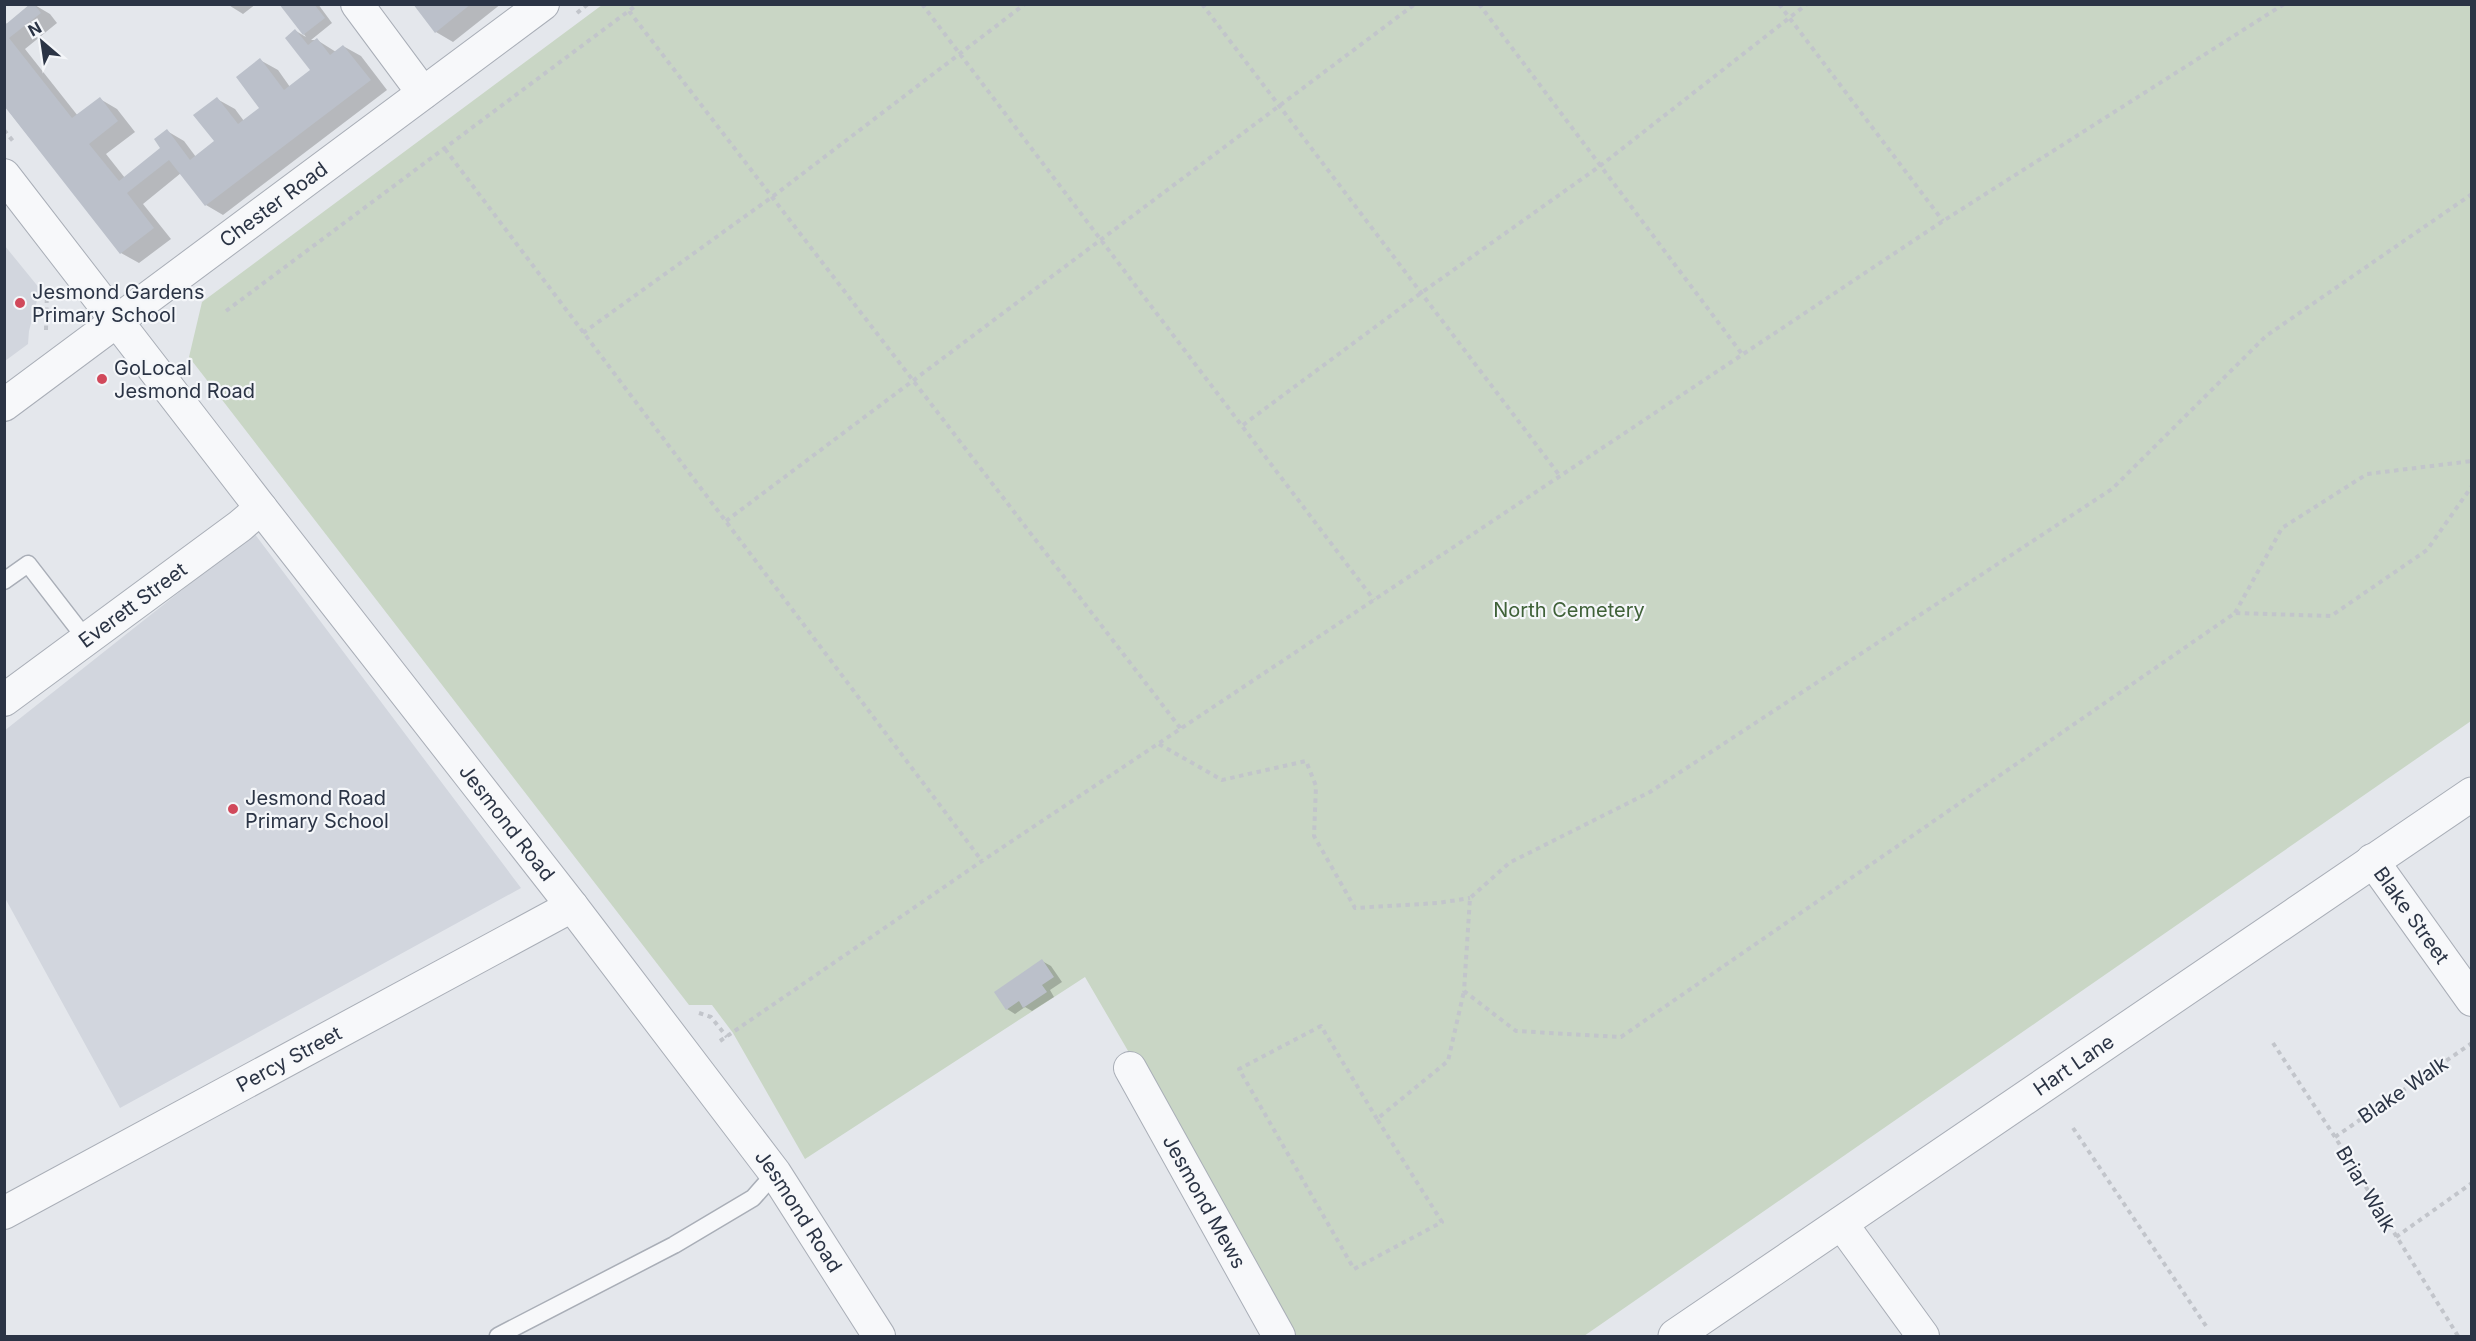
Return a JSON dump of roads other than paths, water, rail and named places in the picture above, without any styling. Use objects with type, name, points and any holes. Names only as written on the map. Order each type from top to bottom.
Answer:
[{"type":"street","points":[[357,4],[423,93]]},
{"type":"street","name":"Chester Road","points":[[4,405],[543,4]]},
{"type":"street","name":"Jesmond Road","points":[[4,175],[572,906],[775,1173],[870,1334]]},
{"type":"street","name":"Everett Street","points":[[4,700],[240,526],[261,508]]},
{"type":"street","name":"Hart Lane","points":[[1675,1336],[2472,794]]},
{"type":"street","name":"Blake Street","points":[[2372,860],[2471,999]]},
{"type":"street","name":"Percy Street","points":[[4,1213],[572,906]]},
{"type":"street","name":"Jesmond Mews","points":[[1130,1068],[1279,1336]]},
{"type":"street","points":[[1841,1223],[1923,1336]]},
{"type":"lane","points":[[4,581],[27,564],[86,639]]},
{"type":"lane","points":[[498,1336],[684,1239],[753,1198],[775,1173]]},
{"type":"place","name":"Jesmond Gardens Primary School","points":[[20,303]]},
{"type":"place","name":"GoLocal Jesmond Road","points":[[102,379]]},
{"type":"place","name":"Jesmond Road Primary School","points":[[233,809]]},
{"type":"park label","name":"North Cemetery","points":[[1569,610]]}]
